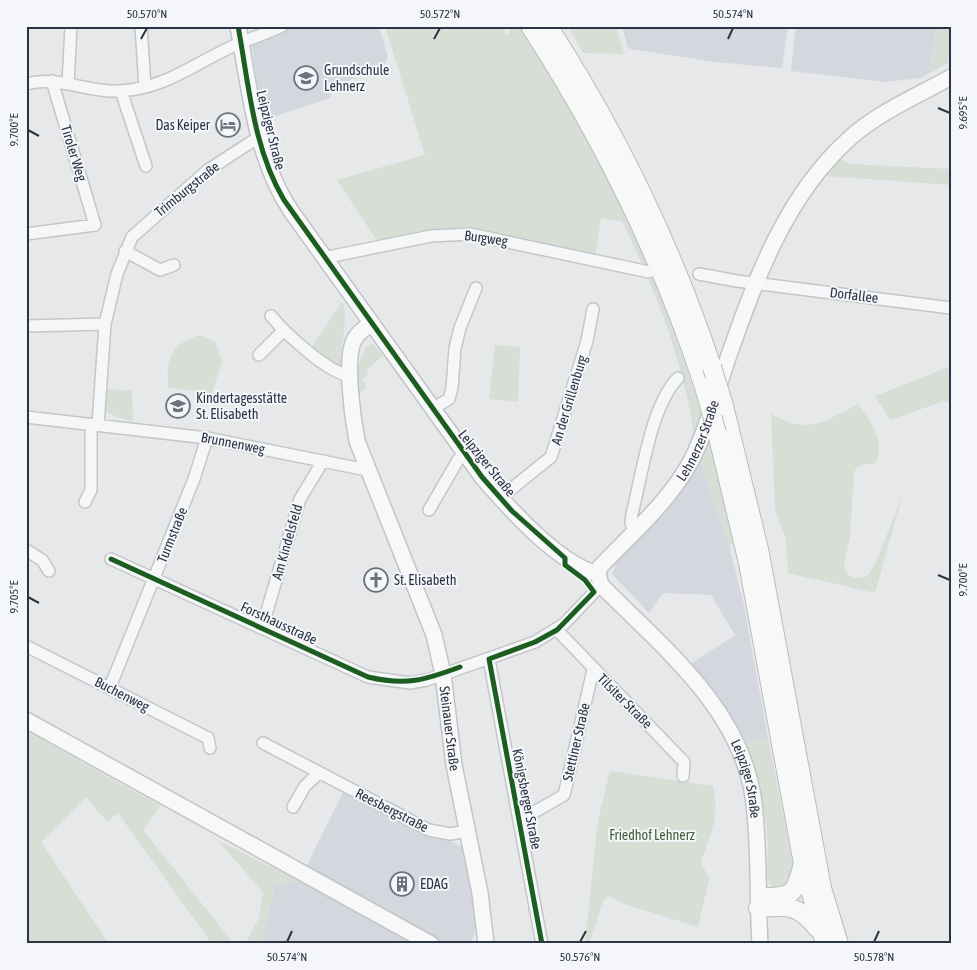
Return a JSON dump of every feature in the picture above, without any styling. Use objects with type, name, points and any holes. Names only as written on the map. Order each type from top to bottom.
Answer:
[{"type":"highway","points":[[537,28],[612,133],[644,196],[685,293],[712,367],[724,406],[759,549],[822,888],[839,944]]},
{"type":"highway","points":[[537,28],[629,198],[664,276],[704,387],[748,563],[803,864],[823,938]]},
{"type":"highway","points":[[758,903],[792,893],[797,885],[803,864]]},
{"type":"highway","points":[[758,903],[795,908],[808,917],[823,938]]},
{"type":"main road","name":"Leipziger Straße","points":[[238,26],[259,137],[275,186],[323,258],[464,454],[500,498],[565,558],[599,580],[668,652],[717,709],[733,734],[746,767],[753,797],[760,944]]},
{"type":"main road","name":"Lehnerzer Straße","points":[[599,580],[600,568],[673,487],[690,461],[705,431],[728,358],[775,241],[793,206],[816,173],[833,155],[871,123],[951,77]]},
{"type":"main road","name":"Steinauer Straße","points":[[370,323],[353,342],[350,376],[356,433],[367,470],[429,620],[443,674],[454,765],[480,894],[486,944]]},
{"type":"main road","points":[[26,720],[431,944]]},
{"type":"street","points":[[68,84],[71,26]]},
{"type":"street","points":[[141,26],[145,87]]},
{"type":"street","points":[[26,84],[38,80],[52,81],[108,91],[145,87],[176,77],[231,47],[282,26]]},
{"type":"street","name":"Tiroler Weg","points":[[26,234],[95,225],[52,81]]},
{"type":"street","points":[[121,91],[146,166]]},
{"type":"street","name":"Trimburgstraße","points":[[85,502],[91,490],[94,424],[105,324],[125,251],[139,228],[208,170],[259,137]]},
{"type":"street","name":"Burgweg","points":[[323,258],[438,235],[470,234],[649,272]]},
{"type":"street","points":[[125,251],[160,270],[174,265]]},
{"type":"street","points":[[699,274],[757,283]]},
{"type":"street","name":"Dorfallee","points":[[757,283],[951,308]]},
{"type":"street","points":[[432,409],[449,398],[452,388],[455,348],[460,328],[476,288]]},
{"type":"street","name":"An der Grillenburg","points":[[500,498],[551,456],[587,341],[593,309]]},
{"type":"street","points":[[271,316],[283,331],[339,373],[350,376]]},
{"type":"street","points":[[26,326],[105,324]]},
{"type":"street","points":[[259,355],[283,331]]},
{"type":"street","points":[[635,530],[631,524],[632,514],[660,405],[669,387],[678,378]]},
{"type":"street","name":"Brunnenweg","points":[[26,417],[207,438],[367,470]]},
{"type":"street","name":"Turmstraße","points":[[110,687],[194,479],[207,438]]},
{"type":"street","points":[[429,510],[458,460],[464,454]]},
{"type":"street","name":"Am Kindelsfeld","points":[[262,628],[300,499],[323,461]]},
{"type":"street","points":[[26,550],[42,560],[48,571]]},
{"type":"street","name":"Forsthausstraße","points":[[111,559],[368,677],[410,683],[489,659],[535,642],[556,630],[599,580]]},
{"type":"street","name":"Tilsiter Straße","points":[[556,630],[684,762],[683,776]]},
{"type":"street","name":"Buchenweg","points":[[26,646],[208,738],[210,748]]},
{"type":"street","name":"Königsberger Straße","points":[[489,659],[542,944]]},
{"type":"street","name":"Stettiner Straße","points":[[519,816],[536,811],[564,794],[593,670]]},
{"type":"street","name":"Reesbergstraße","points":[[263,743],[429,830],[450,834],[468,831]]},
{"type":"street","points":[[293,807],[305,786],[319,773]]},
{"type":"shaded area","name":"Grundschule Lehnerz","points":[[293,26],[379,26],[388,57],[383,67],[329,88],[331,98],[263,120],[251,43]]},
{"type":"shaded area","points":[[622,26],[788,26],[782,68],[715,62],[631,49],[628,48]]},
{"type":"shaded area","points":[[796,26],[935,26],[930,73],[921,78],[885,82],[791,71]]},
{"type":"shaded area","points":[[699,456],[729,545],[743,601],[768,737],[743,744],[686,667],[735,635],[711,595],[663,593],[649,613],[612,574],[618,560],[679,488]]},
{"type":"shaded area","name":"EDAG","points":[[345,789],[464,848],[478,920],[471,944],[262,944],[275,885],[299,881]]},
{"type":"green space","points":[[385,26],[506,26],[504,33],[508,36],[510,26],[520,26],[550,72],[603,168],[649,267],[669,318],[704,422],[695,441],[684,383],[668,328],[647,275],[622,221],[601,218],[595,258],[500,237],[379,244],[337,180],[425,155]]},
{"type":"green space","points":[[568,26],[616,26],[624,54],[583,53]]},
{"type":"green space","points":[[935,26],[951,26],[951,61],[930,73]]},
{"type":"green space","points":[[841,159],[850,164],[951,169],[951,185],[826,176]]},
{"type":"green space","points":[[342,302],[345,323],[341,356],[342,364],[337,367],[311,348]]},
{"type":"green space","points":[[200,335],[215,342],[222,361],[212,394],[168,387],[168,368],[172,353],[182,343]]},
{"type":"green space","points":[[373,344],[383,355],[366,371],[368,374],[362,380],[367,387],[357,395],[358,366],[366,346]]},
{"type":"green space","points":[[495,345],[520,347],[518,402],[489,399]]},
{"type":"green space","points":[[951,366],[951,403],[944,401],[890,420],[875,396]]},
{"type":"green space","points":[[106,389],[132,391],[133,422],[105,411]]},
{"type":"green space","points":[[858,404],[876,432],[879,447],[875,463],[858,466],[854,472],[850,537],[844,565],[847,574],[854,578],[866,577],[876,563],[903,493],[875,593],[788,573],[786,539],[775,510],[771,414],[796,424],[816,424]]},
{"type":"green space","points":[[707,434],[734,543],[729,545],[699,456]]},
{"type":"green space","points":[[26,731],[161,806],[143,830],[234,944],[212,944],[118,813],[107,822],[86,797],[41,842],[109,944],[26,944]]},
{"type":"green space","points":[[768,737],[794,871],[792,886],[776,890],[767,877],[766,823],[761,796],[743,744]]},
{"type":"green space","name":"Friedhof Lehnerz","points":[[610,771],[713,786],[715,817],[701,862],[709,879],[698,927],[624,904],[608,896],[603,902],[589,944],[585,944],[598,820]]},
{"type":"green space","points":[[217,840],[299,881],[275,886],[262,944],[245,944],[259,918],[263,892]]},
{"type":"cycle path","points":[[238,26],[253,116],[265,159],[284,200],[482,477],[512,511],[565,558],[565,565],[585,580],[594,592],[557,630],[535,642],[489,659],[542,944]]},
{"type":"cycle path","points":[[111,559],[368,677],[393,681],[415,680],[460,667]]},
{"type":"place","name":"Grundschule Lehnerz","points":[[306,78]]},
{"type":"place","name":"Das Keiper","points":[[228,125]]},
{"type":"place","name":"Kindertagesstätte St. Elisabeth","points":[[178,406]]},
{"type":"place","name":"St. Elisabeth","points":[[376,580]]},
{"type":"place","name":"EDAG","points":[[402,884]]}]
